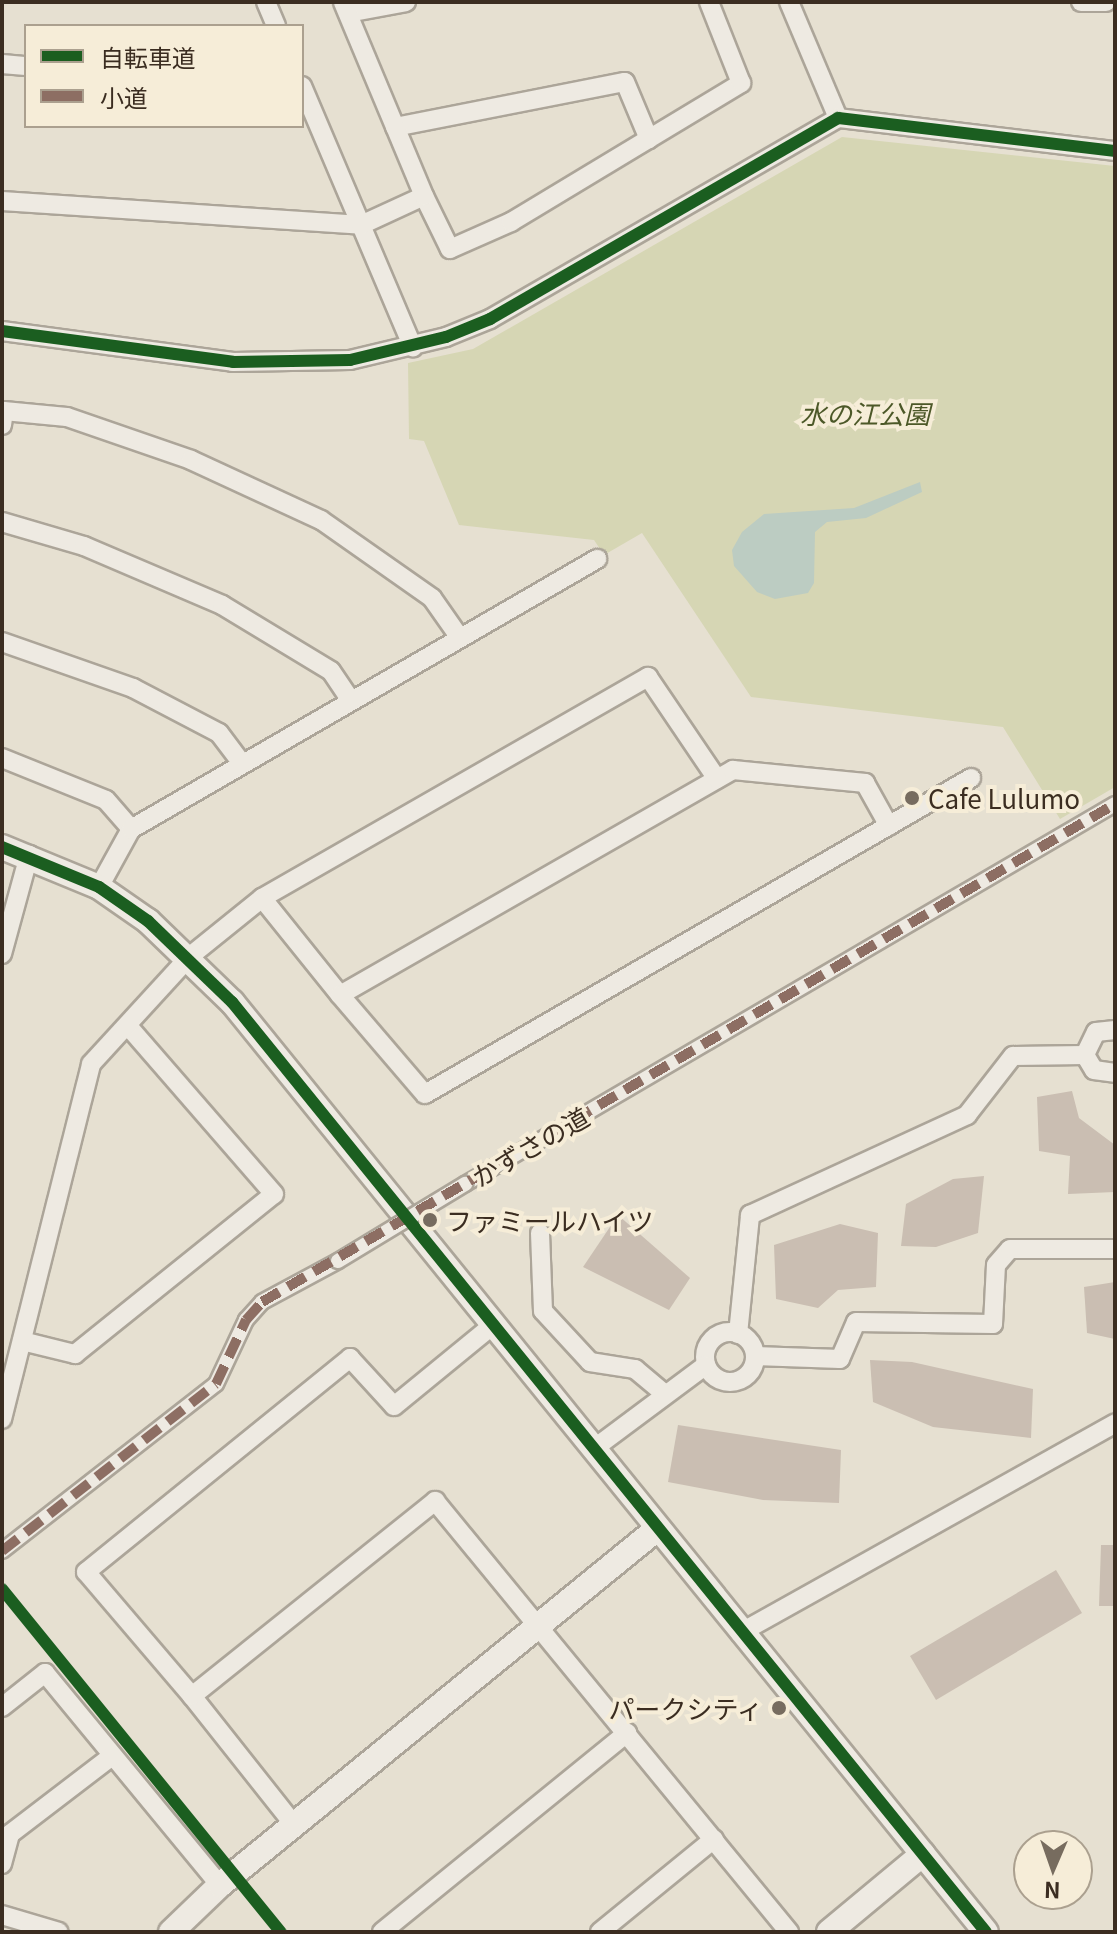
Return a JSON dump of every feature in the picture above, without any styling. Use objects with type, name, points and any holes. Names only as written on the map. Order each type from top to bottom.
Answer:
[{"type":"street","points":[[266,2],[275,24]]},
{"type":"street","points":[[406,2],[346,8],[424,196],[450,249],[511,222],[741,83],[709,2]]},
{"type":"street","points":[[789,2],[838,118]]},
{"type":"street","points":[[1081,2],[1106,2]]},
{"type":"street","points":[[2,64],[24,66]]},
{"type":"street","points":[[395,127],[625,82],[649,139]]},
{"type":"street","points":[[304,91],[413,347]]},
{"type":"street","points":[[2,331],[233,362],[350,360],[413,347],[490,319],[838,118],[1115,151]]},
{"type":"street","points":[[2,201],[361,225],[424,196]]},
{"type":"street","points":[[2,425],[4,411],[67,417],[191,460],[307,513],[432,598],[460,638]]},
{"type":"street","points":[[2,522],[84,546],[222,605],[331,671],[351,701]]},
{"type":"street","points":[[99,887],[131,829],[597,559]]},
{"type":"street","points":[[2,642],[133,688],[219,733],[242,764]]},
{"type":"street","points":[[2,1419],[91,1064],[189,957],[262,898],[648,677],[717,779]]},
{"type":"street","points":[[2,758],[106,800],[131,829]]},
{"type":"street","points":[[340,995],[733,770],[865,783],[889,826]]},
{"type":"street","points":[[262,898],[425,1094],[971,778]]},
{"type":"street","name":"かずさの道","points":[[2,1551],[216,1384],[246,1320],[262,1302],[338,1261],[1115,804]]},
{"type":"street","points":[[2,847],[29,855],[99,887],[189,957],[493,1325],[740,1633],[986,1932]]},
{"type":"street","points":[[2,954],[29,855]]},
{"type":"street","points":[[22,1341],[75,1354],[274,1194],[128,1026]]},
{"type":"street","points":[[1085,1055],[1096,1032],[1115,1030]]},
{"type":"street","points":[[1085,1055],[1094,1070],[1115,1073]]},
{"type":"street","points":[[706,1365],[719,1380],[738,1382],[753,1369],[755,1356],[738,1334],[750,1215],[967,1115],[1013,1056],[1085,1055]]},
{"type":"street","points":[[540,1233],[543,1311],[590,1362],[635,1369],[664,1393]]},
{"type":"street","points":[[755,1356],[840,1359],[856,1322],[993,1324],[996,1265],[1010,1249],[1115,1249]]},
{"type":"street","points":[[295,1826],[192,1696],[86,1572],[350,1358],[394,1406],[493,1325]]},
{"type":"street","points":[[592,1450],[664,1393],[706,1365],[714,1338],[738,1334]]},
{"type":"street","points":[[740,1633],[1115,1423]]},
{"type":"street","points":[[192,1696],[435,1501],[540,1625],[789,1932]]},
{"type":"street","points":[[171,1932],[220,1885],[657,1529]]},
{"type":"street","points":[[2,1707],[45,1673],[220,1885]]},
{"type":"street","points":[[382,1932],[627,1733]]},
{"type":"street","points":[[2,1864],[10,1834],[112,1756]]},
{"type":"street","points":[[600,1932],[714,1839]]},
{"type":"street","points":[[829,1932],[923,1854]]},
{"type":"street","points":[[2,1915],[59,1932]]},
{"type":"green space","name":"水の江公園","points":[[842,137],[1115,166],[1115,787],[1060,819],[1003,727],[751,697],[642,533],[604,555],[594,540],[459,525],[424,441],[409,439],[408,363],[473,349]]},
{"type":"shaded area","points":[[920,482],[922,492],[866,518],[827,522],[815,532],[814,583],[808,593],[775,599],[757,592],[734,566],[732,550],[742,532],[764,514],[854,508]]},
{"type":"building","points":[[1072,1091],[1079,1118],[1115,1145],[1115,1192],[1068,1194],[1070,1156],[1039,1151],[1037,1097]]},
{"type":"building","points":[[984,1176],[978,1233],[936,1247],[901,1246],[906,1204],[953,1179]]},
{"type":"building","points":[[618,1215],[690,1278],[669,1310],[583,1267]]},
{"type":"building","points":[[840,1224],[878,1233],[876,1287],[838,1290],[818,1308],[776,1299],[774,1245]]},
{"type":"building","points":[[1115,1282],[1115,1339],[1087,1333],[1084,1287]]},
{"type":"building","points":[[870,1360],[912,1362],[1033,1389],[1031,1438],[933,1427],[873,1402]]},
{"type":"building","points":[[678,1425],[841,1450],[839,1503],[763,1500],[668,1482]]},
{"type":"building","points":[[1101,1545],[1115,1545],[1115,1606],[1099,1606]]},
{"type":"building","points":[[1056,1570],[1082,1613],[936,1700],[910,1656]]},
{"type":"marked path","points":[[2,1551],[216,1384],[246,1320],[262,1302],[1115,804]]},
{"type":"cycle path","points":[[2,331],[233,362],[350,360],[446,337],[490,319],[838,118],[1115,151]]},
{"type":"cycle path","points":[[2,847],[99,887],[148,921],[232,1002],[986,1932]]},
{"type":"cycle path","points":[[2,1589],[281,1932]]},
{"type":"place","name":"Cafe Lulumo","points":[[912,798]]},
{"type":"place","name":"ファミールハイツ","points":[[430,1220]]},
{"type":"place","name":"パークシティ","points":[[779,1708]]}]
